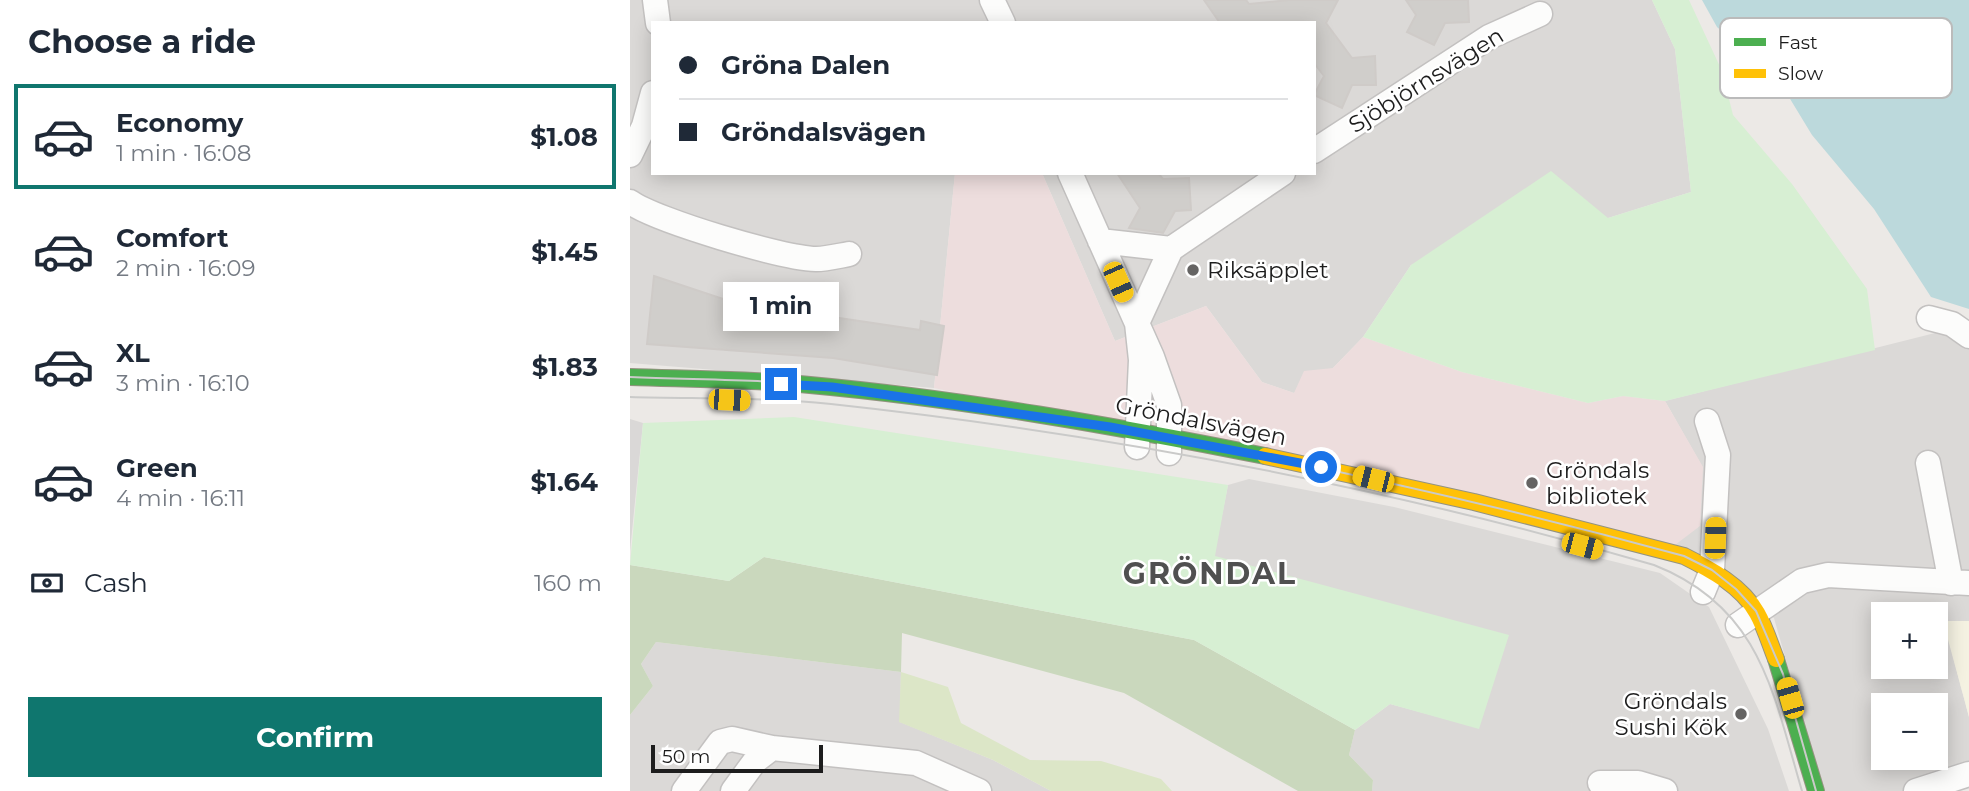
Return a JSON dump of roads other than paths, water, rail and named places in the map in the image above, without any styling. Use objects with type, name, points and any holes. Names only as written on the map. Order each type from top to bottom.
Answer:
[{"type":"street","points":[[655,0],[658,21]]},
{"type":"street","points":[[992,0],[1002,21]]},
{"type":"street","name":"Sjöbjörnsvägen","points":[[1316,150],[1489,37],[1540,14]]},
{"type":"street","points":[[630,155],[644,126],[651,100]]},
{"type":"street","points":[[1071,175],[1137,323],[1169,405],[1170,445]]},
{"type":"street","points":[[1138,440],[1141,360],[1137,323],[1171,249],[1280,175]]},
{"type":"street","points":[[630,202],[682,224],[753,246],[816,259],[849,254]]},
{"type":"street","points":[[1100,241],[1171,249]]},
{"type":"street","points":[[1929,318],[1952,324],[1969,336]]},
{"type":"street","name":"Gröndalsvägen","points":[[630,377],[832,387],[1360,475],[1684,556],[1703,585],[1736,589],[1746,630],[1770,680],[1802,791]]},
{"type":"street","points":[[1703,585],[1718,455],[1707,421]]},
{"type":"street","name":"Gröndalsvägen","points":[[1085,439],[1138,440]]},
{"type":"street","name":"Gröndalsvägen","points":[[1170,445],[1654,565]]},
{"type":"street","points":[[1746,630],[1802,581],[1828,575],[1960,583],[1928,463]]},
{"type":"street","name":"Gröndalsvägen","points":[[1746,630],[1783,674],[1816,791]]},
{"type":"street","points":[[684,791],[720,742],[732,739],[772,748],[916,763],[979,791]]},
{"type":"street","points":[[733,791],[755,761],[772,748]]},
{"type":"street","points":[[1916,791],[1969,774]]},
{"type":"street","points":[[1600,783],[1638,783],[1665,791]]},
{"type":"water","points":[[1702,0],[1969,0],[1969,309],[1931,297],[1874,209],[1812,135],[1790,98],[1952,98],[1952,18],[1720,18],[1720,30]]},
{"type":"tram line","points":[[630,377],[809,384],[941,401],[1156,435],[1474,502],[1684,556],[1712,570],[1736,589],[1756,611],[1783,674],[1816,791]]},
{"type":"tram line","points":[[630,397],[756,399],[831,404],[1039,431],[1246,466],[1349,488],[1451,511],[1654,565],[1690,583],[1718,604],[1740,629],[1771,688],[1802,791]]},
{"type":"place","name":"Riksäpplet","points":[[1193,270]]},
{"type":"place","name":"Gröndals bibliotek","points":[[1532,483]]},
{"type":"place","name":"Gröndals Sushi Kök","points":[[1741,714]]},
{"type":"district","name":"GRÖNDAL","points":[[1210,574]]}]
